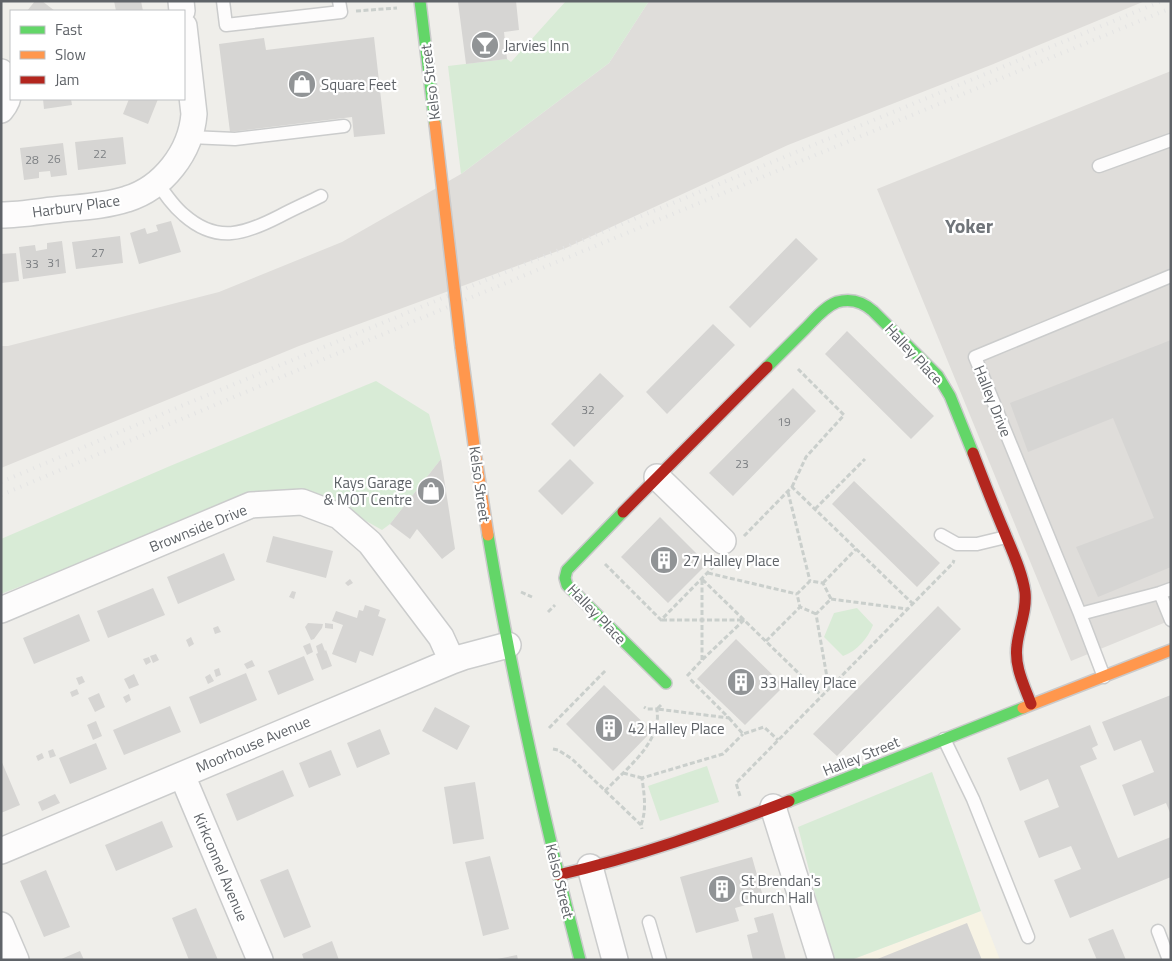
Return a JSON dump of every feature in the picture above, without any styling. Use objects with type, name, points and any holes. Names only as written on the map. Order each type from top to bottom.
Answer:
[{"type":"street","name":"Kelso Street","points":[[420,3],[461,347],[491,554],[528,744],[580,960]]},
{"type":"street","name":"Harbury Place","points":[[1,215],[124,200],[136,196],[168,173],[179,159],[190,137],[193,126],[194,114],[185,35]]},
{"type":"street","points":[[1,72],[8,82],[10,90],[6,105],[1,110]]},
{"type":"street","name":"Halley Place","points":[[666,683],[570,589],[565,575],[571,564],[822,312],[835,303],[851,300],[859,302],[873,311],[930,368],[944,385],[956,410],[1006,537],[1025,593],[1026,604],[1016,653],[1020,675],[1031,704]]},
{"type":"street","points":[[657,477],[728,546]]},
{"type":"street","name":"Brownside Drive","points":[[1,610],[252,505],[302,502],[339,516],[370,543],[441,637],[452,661]]},
{"type":"street","name":"Moorhouse Avenue","points":[[1,851],[452,661],[508,646]]},
{"type":"street","name":"Halley Street","points":[[558,875],[649,851],[745,818],[1171,650]]},
{"type":"street","name":"Kirkconnel Avenue","points":[[182,775],[260,960]]},
{"type":"street","points":[[773,807],[821,960]]},
{"type":"street","points":[[590,867],[615,960]]},
{"type":"street","points":[[1,925],[16,960]]},
{"type":"lane","points":[[223,1],[226,26],[340,7]]},
{"type":"lane","points":[[190,137],[235,138],[344,126]]},
{"type":"lane","points":[[1099,166],[1171,140]]},
{"type":"lane","points":[[157,182],[176,208],[184,215],[203,228],[224,234],[258,227],[321,196]]},
{"type":"lane","name":"Halley Drive","points":[[1080,614],[975,357],[1171,276]]},
{"type":"lane","points":[[941,535],[956,544],[977,544],[1006,537]]},
{"type":"lane","points":[[1104,677],[1080,614],[1165,591],[1171,620]]},
{"type":"lane","points":[[944,739],[963,777],[1028,937]]},
{"type":"lane","points":[[649,922],[660,960]]},
{"type":"lane","points":[[1158,931],[1169,960]]},
{"type":"path","points":[[340,7],[375,10],[420,3]]},
{"type":"path","points":[[661,620],[708,573],[728,546],[788,492],[806,457],[844,415],[781,353]]},
{"type":"path","points":[[815,509],[865,459]]},
{"type":"path","points":[[792,487],[913,604]]},
{"type":"path","points":[[788,492],[810,581]]},
{"type":"path","points":[[745,818],[736,783],[953,563],[956,544]]},
{"type":"path","points":[[823,583],[856,549]]},
{"type":"path","points":[[600,559],[661,620],[744,620]]},
{"type":"path","points":[[708,573],[797,594]]},
{"type":"path","points":[[702,579],[822,696]]},
{"type":"path","points":[[702,579],[702,660]]},
{"type":"path","points":[[810,581],[823,583]]},
{"type":"path","points":[[797,594],[810,581]]},
{"type":"path","points":[[823,583],[831,599]]},
{"type":"path","points":[[797,594],[800,607]]},
{"type":"path","points":[[831,599],[908,609]]},
{"type":"path","points":[[816,614],[831,599]]},
{"type":"path","points":[[800,607],[816,614]]},
{"type":"path","points":[[766,641],[800,607]]},
{"type":"path","points":[[816,614],[829,689]]},
{"type":"path","points":[[743,734],[730,718],[688,676],[744,620]]},
{"type":"path","points":[[528,744],[546,731],[606,670]]},
{"type":"path","points":[[605,791],[638,758],[650,740],[655,730],[657,709],[662,703]]},
{"type":"path","points":[[644,707],[647,709],[730,718]]},
{"type":"path","points":[[623,772],[642,778],[722,754],[743,734],[764,727],[778,740]]},
{"type":"path","points":[[528,744],[550,748],[572,759],[641,825],[649,851]]},
{"type":"path","points":[[641,825],[645,800],[642,778]]},
{"type":"shaded area","points":[[649,1],[1145,1],[991,65],[788,145],[566,248],[299,346],[1,468],[1,346],[8,346],[219,292],[342,242],[461,174],[609,63]]},
{"type":"shaded area","points":[[1171,71],[1171,620],[1071,661],[877,189]]},
{"type":"shaded area","points":[[981,911],[1000,960],[851,960]]},
{"type":"green space","points":[[566,1],[649,1],[609,63],[461,174],[448,66],[507,59],[511,62]]},
{"type":"green space","points":[[376,381],[429,414],[441,459],[390,524],[382,530],[327,499],[252,496],[1,594],[1,539],[170,466]]},
{"type":"green space","points":[[857,608],[873,625],[861,644],[843,656],[824,637],[834,613]]},
{"type":"green space","points":[[707,766],[719,802],[660,821],[648,786]]},
{"type":"green space","points":[[932,772],[981,911],[851,960],[832,960],[798,827]]},
{"type":"building","points":[[35,1],[42,1],[54,10],[28,10]]},
{"type":"building","points":[[114,1],[141,1],[143,10],[116,10]]},
{"type":"building","name":"Jarvies Inn","points":[[516,1],[519,30],[504,32],[507,59],[466,64],[458,2]]},
{"type":"building","name":"Square Feet","points":[[374,37],[385,134],[354,137],[352,117],[230,132],[219,44],[264,38],[266,50]]},
{"type":"building","points":[[43,100],[71,100],[72,105],[44,109]]},
{"type":"building","points":[[129,100],[158,100],[148,124],[123,114]]},
{"type":"building","points":[[123,137],[126,164],[78,170],[75,142]]},
{"type":"building","points":[[63,143],[67,175],[51,177],[50,171],[39,172],[39,178],[24,180],[20,148]]},
{"type":"building","points":[[171,221],[181,252],[139,264],[130,233],[145,228],[147,234],[158,231],[156,225]]},
{"type":"building","points":[[120,236],[123,263],[76,269],[72,242]]},
{"type":"building","points":[[796,238],[818,259],[750,328],[729,307]]},
{"type":"building","points":[[62,241],[66,273],[23,279],[19,247],[35,245],[36,251],[47,249],[47,243]]},
{"type":"building","points":[[16,253],[19,281],[1,283],[1,254]]},
{"type":"building","points":[[713,324],[735,345],[667,414],[646,392]]},
{"type":"building","points":[[847,331],[934,416],[911,439],[825,354]]},
{"type":"building","points":[[1171,340],[1171,567],[1098,597],[1076,547],[1154,518],[1113,418],[1028,452],[1010,403]]},
{"type":"building","points":[[600,373],[624,396],[574,447],[551,424]]},
{"type":"building","points":[[793,388],[816,411],[733,496],[709,473]]},
{"type":"building","name":"Kays Garage & MOT Centre","points":[[441,459],[455,549],[442,559],[417,529],[410,539],[390,524]]},
{"type":"building","points":[[570,459],[594,483],[562,515],[538,491]]},
{"type":"building","points":[[854,481],[940,563],[917,587],[832,504]]},
{"type":"building","name":"27 Halley Place","points":[[660,517],[707,564],[668,603],[621,557]]},
{"type":"building","points":[[273,536],[333,551],[326,578],[266,562]]},
{"type":"building","points":[[224,553],[235,580],[178,604],[167,577]]},
{"type":"building","points":[[350,579],[353,583],[348,586],[345,583]]},
{"type":"building","points":[[153,588],[165,615],[108,638],[97,611]]},
{"type":"building","points":[[292,591],[296,592],[294,599],[289,597]]},
{"type":"building","points":[[365,605],[380,610],[378,616],[386,619],[373,656],[360,651],[356,663],[332,654],[343,625],[332,621],[336,611],[357,618],[359,610],[363,611]]},
{"type":"building","points":[[938,606],[961,629],[837,756],[813,734]]},
{"type":"building","points":[[79,614],[90,641],[34,664],[23,638]]},
{"type":"building","points":[[308,623],[323,624],[314,639],[311,640],[305,627]]},
{"type":"building","points":[[325,623],[333,624],[333,629],[325,628]]},
{"type":"building","points":[[218,626],[221,632],[215,634],[213,628]]},
{"type":"building","points":[[191,637],[194,644],[189,647],[186,640]]},
{"type":"building","name":"33 Halley Place","points":[[736,639],[784,686],[745,725],[697,679]]},
{"type":"building","points":[[310,643],[313,652],[307,655],[303,646]]},
{"type":"building","points":[[322,643],[332,666],[322,670],[316,654],[318,653],[316,646]]},
{"type":"building","points":[[156,654],[159,660],[153,663],[150,656]]},
{"type":"building","points":[[304,656],[314,680],[278,695],[268,671]]},
{"type":"building","points":[[149,657],[151,662],[146,665],[143,659]]},
{"type":"building","points":[[252,660],[255,666],[247,669],[244,664]]},
{"type":"building","points":[[219,668],[221,675],[216,677],[214,670]]},
{"type":"building","points":[[246,673],[257,700],[200,724],[189,697]]},
{"type":"building","points":[[134,674],[139,685],[129,689],[124,679]]},
{"type":"building","points":[[210,674],[214,681],[208,684],[205,677]]},
{"type":"building","points":[[82,676],[85,682],[79,685],[76,678]]},
{"type":"building","name":"42 Halley Place","points":[[604,685],[652,731],[613,771],[566,724]]},
{"type":"building","points":[[77,689],[79,694],[72,697],[70,692]]},
{"type":"building","points":[[99,693],[105,707],[95,712],[88,698]]},
{"type":"building","points":[[129,694],[131,700],[126,703],[123,697]]},
{"type":"building","points":[[1171,695],[1171,815],[1166,803],[1134,816],[1122,785],[1154,772],[1141,740],[1114,751],[1102,722]]},
{"type":"building","points":[[170,706],[181,732],[124,755],[113,730]]},
{"type":"building","points":[[435,707],[470,726],[457,750],[422,731]]},
{"type":"building","points":[[96,721],[102,736],[93,740],[87,725]]},
{"type":"building","points":[[1090,725],[1098,745],[1092,748],[1097,759],[1080,766],[1118,858],[1171,837],[1171,877],[1070,918],[1054,880],[1081,869],[1071,846],[1039,858],[1024,821],[1059,807],[1048,779],[1020,791],[1007,758]]},
{"type":"building","points":[[380,729],[390,754],[357,768],[347,743]]},
{"type":"building","points":[[96,743],[107,769],[70,784],[59,758]]},
{"type":"building","points":[[53,749],[56,756],[50,758],[48,751]]},
{"type":"building","points":[[331,750],[341,775],[309,788],[299,763]]},
{"type":"building","points":[[42,753],[44,758],[38,761],[36,756]]},
{"type":"building","points":[[1,760],[20,805],[1,813]]},
{"type":"building","points":[[283,770],[294,796],[237,821],[226,794]]},
{"type":"building","points":[[475,782],[484,839],[453,844],[444,787]]},
{"type":"building","points":[[55,794],[60,803],[42,811],[38,802]]},
{"type":"building","points":[[162,821],[173,847],[116,871],[105,845]]},
{"type":"building","points":[[490,856],[509,929],[483,936],[465,862]]},
{"type":"building","name":"St Brendan's Church Hall","points":[[752,857],[764,900],[735,908],[739,921],[696,933],[680,877]]},
{"type":"building","points":[[288,869],[311,927],[284,938],[260,880]]},
{"type":"building","points":[[46,870],[70,927],[44,937],[20,881]]},
{"type":"building","points":[[196,908],[218,960],[189,960],[172,918]]},
{"type":"building","points":[[773,913],[786,960],[753,960],[747,935],[758,932],[754,918]]},
{"type":"building","points":[[967,923],[982,960],[875,960]]},
{"type":"building","points":[[1113,929],[1126,960],[1097,960],[1088,939]]},
{"type":"building","points":[[332,941],[339,960],[304,960],[302,954]]},
{"type":"building","points":[[80,951],[84,960],[59,960]]},
{"type":"building","points":[[517,955],[518,960],[497,960],[497,959]]},
{"type":"railway","points":[[1,482],[1162,1]]},
{"type":"railway","points":[[1,495],[443,309],[1171,8]]},
{"type":"traffic: fast","points":[[420,1],[435,124]]},
{"type":"traffic: fast","points":[[767,367],[828,307],[842,301],[861,303],[873,311],[938,376],[950,396],[973,453]]},
{"type":"traffic: fast","points":[[623,512],[567,570],[565,578],[567,585],[666,683]]},
{"type":"traffic: fast","points":[[488,535],[507,642],[530,749],[580,960]]},
{"type":"traffic: fast","points":[[789,801],[1023,708]]},
{"type":"traffic: slow","points":[[435,124],[461,347]]},
{"type":"traffic: slow","points":[[461,347],[488,535]]},
{"type":"traffic: slow","points":[[1023,708],[1171,650]]},
{"type":"traffic: jam","points":[[623,512],[767,367]]},
{"type":"traffic: jam","points":[[973,453],[1024,584],[1025,606],[1016,653],[1020,675],[1031,704]]},
{"type":"traffic: jam","points":[[558,875],[617,860],[675,842],[789,801]]},
{"type":"place","name":"Jarvies Inn","points":[[485,45]]},
{"type":"place","name":"Square Feet","points":[[302,84]]},
{"type":"place","name":"Kays Garage & MOT Centre","points":[[431,491]]},
{"type":"place","name":"27 Halley Place","points":[[664,560]]},
{"type":"place","name":"33 Halley Place","points":[[741,682]]},
{"type":"place","name":"42 Halley Place","points":[[609,728]]},
{"type":"place","name":"St Brendan's Church Hall","points":[[722,889]]},
{"type":"district","name":"Yoker","points":[[969,225]]}]
